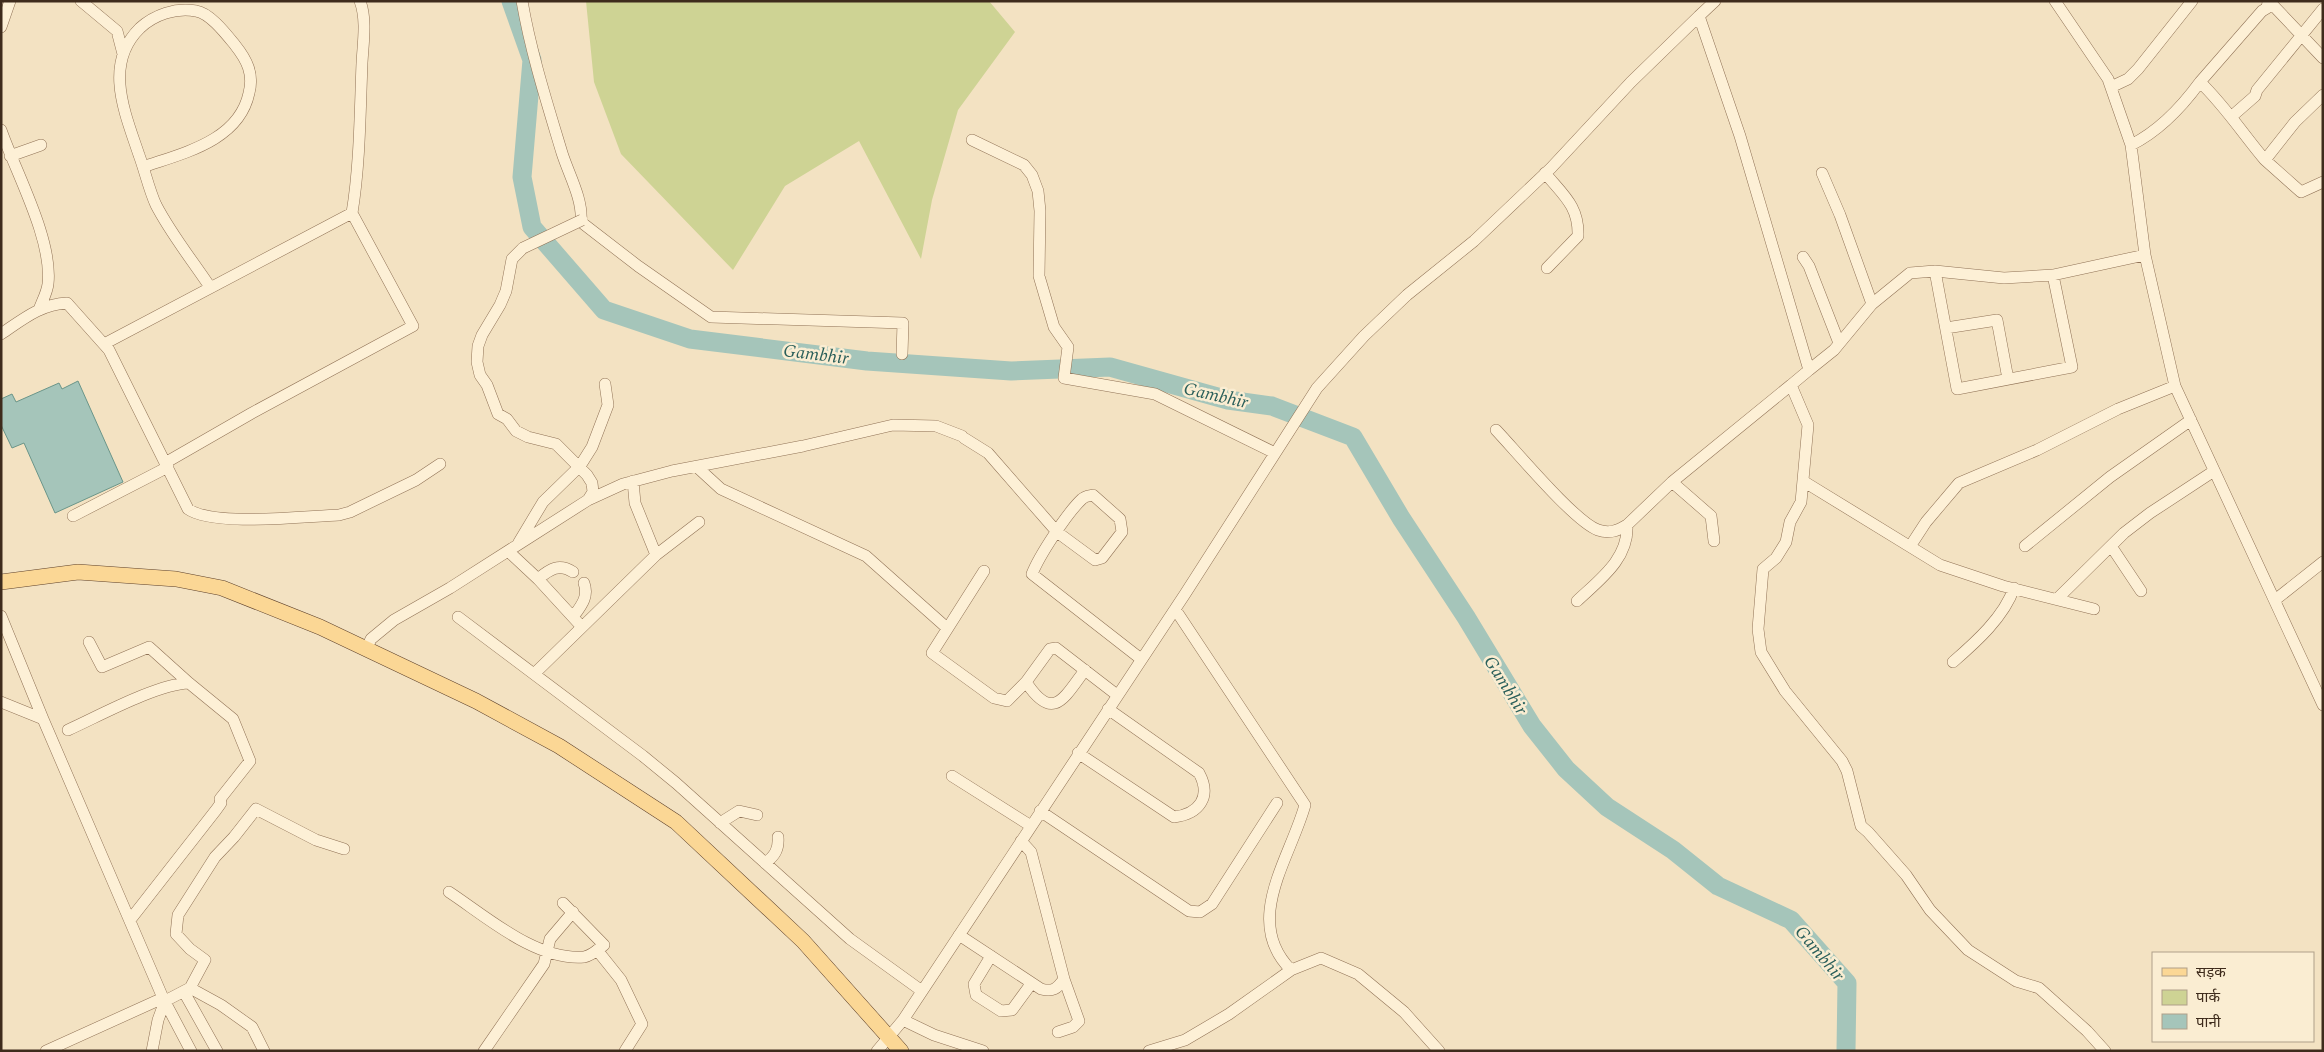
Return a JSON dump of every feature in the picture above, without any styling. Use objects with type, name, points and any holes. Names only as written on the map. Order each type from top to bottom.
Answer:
[{"type":"main road","points":[[1,582],[78,572],[176,580],[222,588],[320,627],[476,701],[559,746],[676,822],[803,941],[901,1051]]},
{"type":"street","points":[[1,27],[10,1]]},
{"type":"street","points":[[81,1],[117,31],[123,54]]},
{"type":"street","points":[[73,516],[166,465],[260,408],[413,326],[352,213],[361,96],[363,18],[360,1]]},
{"type":"street","points":[[522,1],[527,32],[562,154],[582,212],[581,222],[638,266],[711,317],[903,323],[902,354]]},
{"type":"street","points":[[877,1051],[903,1020],[1175,609],[1317,388],[1364,336],[1407,295],[1474,241],[1546,173],[1631,82],[1715,1]]},
{"type":"street","points":[[2055,1],[2108,79],[2131,145],[2145,255],[2175,386],[2323,705]]},
{"type":"street","points":[[2111,87],[2128,79],[2138,69],[2192,1]]},
{"type":"street","points":[[2131,145],[2146,138],[2166,121],[2262,11],[2267,8],[2269,2],[2323,58]]},
{"type":"street","points":[[2231,117],[2255,96],[2257,90],[2323,9]]},
{"type":"street","points":[[143,167],[206,144],[230,127],[241,116],[248,100],[252,82],[251,72],[245,59],[225,34],[210,19],[197,11],[162,14],[148,21],[126,45],[120,65],[121,101],[143,167],[156,203],[210,287]]},
{"type":"street","points":[[1699,16],[1740,136],[1809,370]]},
{"type":"street","points":[[2200,82],[2218,100],[2264,160],[2301,192],[2323,182]]},
{"type":"street","points":[[2264,160],[2295,122],[2323,95]]},
{"type":"street","points":[[1,130],[46,251],[48,283],[39,310]]},
{"type":"street","points":[[972,140],[1024,165],[1032,175],[1038,191],[1040,211],[1039,276],[1054,327],[1068,347],[1064,378],[1155,394],[1275,453]]},
{"type":"street","points":[[10,156],[41,145]]},
{"type":"street","points":[[1546,173],[1573,208],[1578,221],[1578,236],[1547,268]]},
{"type":"street","points":[[1822,173],[1840,215],[1872,304]]},
{"type":"street","points":[[104,344],[352,213]]},
{"type":"street","points":[[582,220],[523,248],[512,259],[506,291],[482,335],[478,354],[480,375],[487,385],[498,414],[507,420],[516,431],[528,437],[556,444],[580,466],[592,482],[593,492],[588,500]]},
{"type":"street","points":[[1496,430],[1571,509],[1596,530],[1617,531],[1627,525],[1672,482],[1809,370],[1839,343],[1872,304],[1910,273],[1935,271],[2004,278],[2053,275],[2145,255]]},
{"type":"street","points":[[1803,257],[1839,343]]},
{"type":"street","points":[[1935,271],[1957,389],[2072,367],[2053,275]]},
{"type":"street","points":[[1,334],[52,304],[67,304],[104,344],[115,362],[188,509],[196,515],[212,518],[339,516],[416,480],[440,464]]},
{"type":"street","points":[[1946,328],[1997,320],[2008,379]]},
{"type":"street","points":[[512,549],[543,502],[580,466],[592,447],[608,404],[605,384]]},
{"type":"street","points":[[1791,385],[1808,425],[1801,502],[1790,522],[1786,542],[1776,558],[1763,569],[1758,629],[1761,652],[1785,691],[1842,761],[1847,772],[1861,826],[1906,876],[1930,910],[1968,950],[2016,981],[2039,988],[2087,1031],[2104,1051]]},
{"type":"street","points":[[1911,545],[1926,522],[1960,483],[2036,450],[2118,409],[2175,386]]},
{"type":"street","points":[[2025,546],[2110,477],[2191,420]]},
{"type":"street","points":[[366,650],[371,640],[394,620],[512,549],[588,500],[633,481],[672,471],[803,446],[893,425],[936,426],[963,437],[988,453],[1057,532],[1095,560],[1102,558],[1122,532],[1120,519],[1093,495],[1083,498],[1057,532],[1038,559],[1032,574],[1141,659]]},
{"type":"street","points":[[698,467],[721,489],[866,556],[947,628]]},
{"type":"street","points":[[2057,599],[2110,546],[2150,513],[2214,471]]},
{"type":"street","points":[[633,481],[635,503],[656,555]]},
{"type":"street","points":[[1803,481],[1911,545],[1940,565],[2014,588],[2094,609]]},
{"type":"street","points":[[1672,482],[1711,516],[1714,541]]},
{"type":"street","points":[[534,674],[656,555],[699,522]]},
{"type":"street","points":[[1577,600],[1615,564],[1627,537],[1627,525]]},
{"type":"street","points":[[2110,546],[2141,591]]},
{"type":"street","points":[[512,549],[582,627]]},
{"type":"street","points":[[2275,600],[2323,562]]},
{"type":"street","points":[[538,579],[555,567],[564,567],[573,572]]},
{"type":"street","points":[[984,571],[932,653],[994,698],[1007,701],[1026,682],[1050,649],[1056,648],[1118,695]]},
{"type":"street","points":[[573,617],[586,598],[584,583]]},
{"type":"street","points":[[1953,662],[1973,644],[2009,602],[2014,588]]},
{"type":"street","points":[[1175,609],[1305,805],[1273,891],[1269,915],[1270,937],[1278,957],[1291,970]]},
{"type":"street","points":[[1,616],[43,719],[164,999],[191,1051]]},
{"type":"street","points":[[458,617],[643,756],[850,939],[922,991]]},
{"type":"street","points":[[89,642],[102,667],[149,647],[233,720],[250,762],[220,798],[221,803],[216,810],[130,920]]},
{"type":"street","points":[[1026,682],[1042,702],[1052,704],[1061,701],[1085,670]]},
{"type":"street","points":[[68,730],[156,691],[178,684],[189,683]]},
{"type":"street","points":[[1,702],[43,719]]},
{"type":"street","points":[[1078,753],[1174,817],[1185,815],[1200,804],[1205,794],[1204,782],[1199,773],[1108,709]]},
{"type":"street","points":[[952,776],[1031,826]]},
{"type":"street","points":[[1040,811],[1189,911],[1200,912],[1212,904],[1277,804]]},
{"type":"street","points":[[46,1051],[187,990],[205,960],[190,949],[176,934],[178,915],[215,857],[256,809],[316,840],[344,849]]},
{"type":"street","points":[[720,823],[739,811],[756,815]]},
{"type":"street","points":[[766,863],[774,856],[778,837]]},
{"type":"street","points":[[1021,841],[1031,852],[1064,978],[1079,1021],[1074,1027],[1058,1032]]},
{"type":"street","points":[[449,892],[530,945],[548,953],[585,957],[604,946],[573,912],[562,903]]},
{"type":"street","points":[[484,1051],[544,964],[550,939],[573,912]]},
{"type":"street","points":[[959,935],[1031,984],[1050,991],[1058,988],[1064,978]]},
{"type":"street","points":[[597,950],[622,980],[642,1024],[625,1051]]},
{"type":"street","points":[[991,956],[974,984],[976,995],[1002,1011],[1012,1010],[1031,984]]},
{"type":"street","points":[[1149,1051],[1185,1040],[1229,1014],[1291,970],[1321,958],[1358,974],[1404,1012],[1439,1051]]},
{"type":"street","points":[[187,990],[217,1051]]},
{"type":"street","points":[[187,990],[221,1005],[252,1027],[264,1051]]},
{"type":"street","points":[[152,1051],[164,999]]},
{"type":"street","points":[[903,1020],[934,1035],[983,1051]]},
{"type":"green space","points":[[586,1],[989,1],[1015,32],[958,110],[932,200],[921,259],[859,141],[785,186],[733,270],[621,154],[594,82]]},
{"type":"water","points":[[78,381],[123,482],[55,513],[24,443],[12,448],[1,425],[1,399],[12,394],[16,402],[59,383],[62,389]]},
{"type":"waterway","name":"Gambhir","points":[[511,1],[532,60],[522,177],[532,227],[604,310],[690,339],[867,361],[1011,371],[1110,367],[1228,400],[1272,406],[1353,437],[1401,518],[1466,617],[1532,726],[1566,769],[1607,807],[1673,850],[1718,886],[1791,920],[1847,983],[1846,1051]]}]
